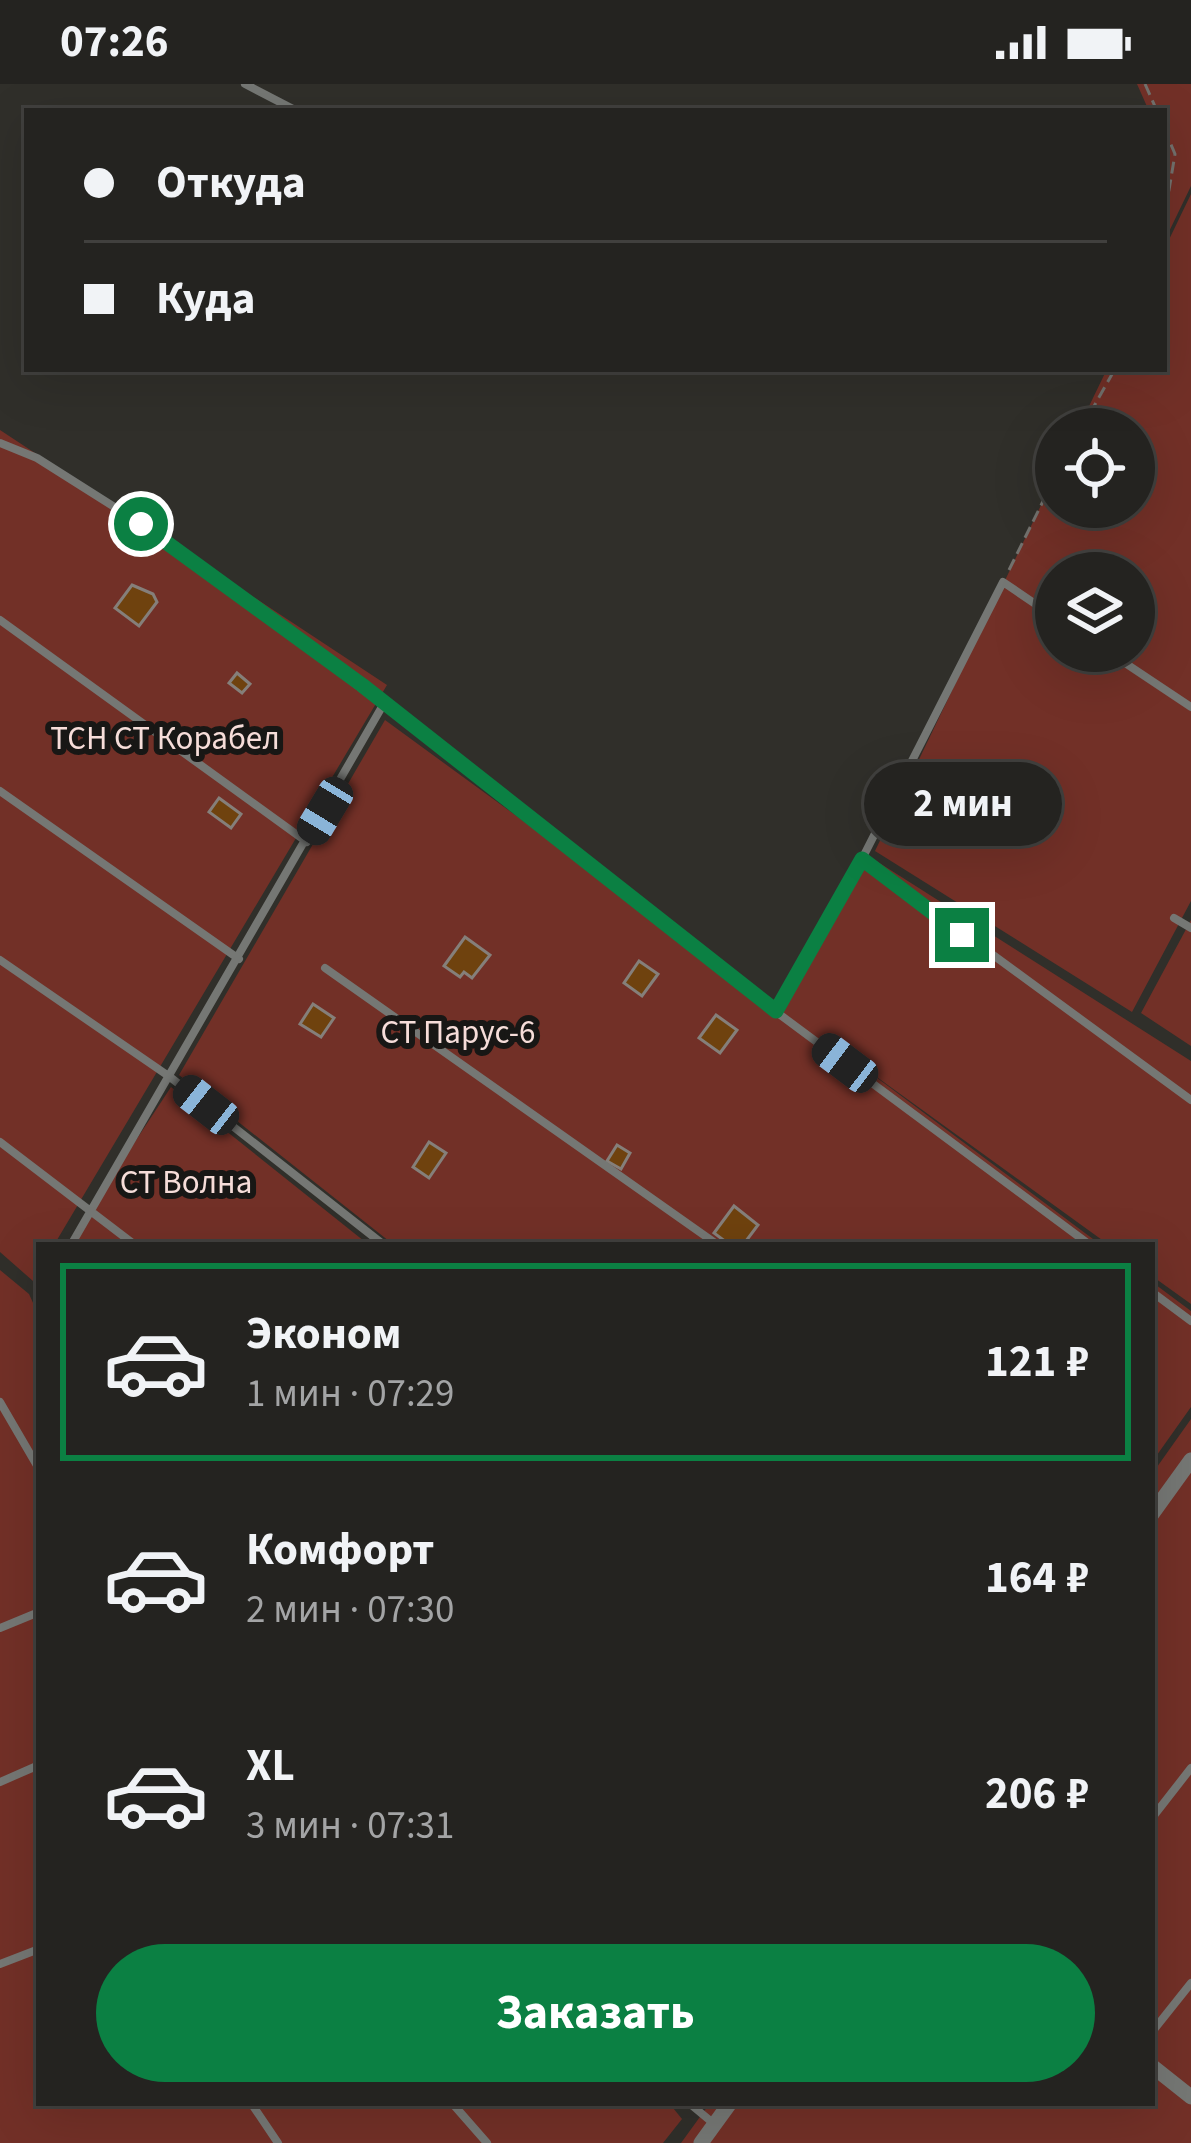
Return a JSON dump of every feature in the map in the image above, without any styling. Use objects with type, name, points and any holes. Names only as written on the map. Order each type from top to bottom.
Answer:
[{"type":"street","points":[[1155,1510],[1191,1460]]},
{"type":"street","points":[[1155,2068],[1191,2097]]},
{"type":"street","points":[[701,2143],[728,2106]]},
{"type":"lane","points":[[244,84],[291,108]]},
{"type":"lane","points":[[0,443],[37,458],[176,546],[776,1011],[1086,1242]]},
{"type":"lane","points":[[776,1011],[862,859],[1003,583],[1035,604]]},
{"type":"lane","points":[[0,620],[307,842]]},
{"type":"lane","points":[[1138,672],[1191,707]]},
{"type":"lane","points":[[73,1242],[382,705]]},
{"type":"lane","points":[[0,791],[238,959]]},
{"type":"lane","points":[[862,859],[1191,1100]]},
{"type":"lane","points":[[1174,918],[1191,928]]},
{"type":"lane","points":[[0,960],[170,1077],[380,1242]]},
{"type":"lane","points":[[325,968],[714,1242]]},
{"type":"lane","points":[[0,1142],[131,1242]]},
{"type":"lane","points":[[1155,1294],[1191,1321]]},
{"type":"lane","points":[[0,1402],[36,1464]]},
{"type":"lane","points":[[0,1628],[36,1613]]},
{"type":"lane","points":[[0,1782],[36,1766]]},
{"type":"lane","points":[[1155,1814],[1191,1768]]},
{"type":"lane","points":[[0,1964],[36,1950]]},
{"type":"lane","points":[[1155,2028],[1191,1983]]},
{"type":"lane","points":[[253,2106],[278,2143]]},
{"type":"lane","points":[[455,2106],[487,2143]]},
{"type":"lane","points":[[693,2106],[715,2124]]},
{"type":"path","points":[[1167,135],[1175,154],[1167,202]]},
{"type":"path","points":[[1093,408],[1113,372]]},
{"type":"path","points":[[1003,583],[1035,518]]},
{"type":"green space","points":[[1137,84],[1191,84],[1191,186],[1167,236],[1167,108],[1148,108]]},
{"type":"green space","points":[[1191,194],[1191,901],[1132,1012],[875,851],[1035,518],[1035,528],[1155,528],[1155,408],[1088,408],[1106,372],[1167,372],[1167,244]]},
{"type":"green space","name":"ТСН СТ Корабел","points":[[0,430],[387,685],[56,1242],[36,1242],[33,1281],[0,1252]]},
{"type":"green space","name":"СТ Парус-6","points":[[385,720],[782,1010],[870,857],[1191,1061],[1191,1304],[1155,1278],[1155,1242],[1105,1242],[845,1054],[1097,1242],[390,1242],[179,1075]]},
{"type":"green space","points":[[1191,920],[1191,1046],[1141,1013]]},
{"type":"green space","name":"СТ Волна","points":[[171,1087],[365,1242],[69,1242]]},
{"type":"green space","points":[[0,1270],[29,1294],[36,1309],[36,2106],[671,2106],[682,2119],[663,2143],[0,2143]]},
{"type":"green space","points":[[1155,1284],[1191,1311],[1191,1407],[1155,1458]]},
{"type":"green space","points":[[1191,1419],[1191,2143],[681,2143],[708,2106],[1155,2106],[1155,1470]]},
{"type":"building","points":[[132,585],[153,594],[157,602],[139,626],[115,608]]},
{"type":"building","points":[[237,673],[250,684],[242,693],[229,683]]},
{"type":"building","points":[[219,798],[241,814],[231,828],[209,812]]},
{"type":"building","points":[[465,937],[490,955],[472,978],[464,972],[460,977],[444,966]]},
{"type":"building","points":[[639,961],[658,974],[642,996],[624,983]]},
{"type":"building","points":[[313,1004],[334,1018],[321,1037],[300,1024]]},
{"type":"building","points":[[716,1015],[737,1030],[720,1053],[699,1038]]},
{"type":"building","points":[[429,1142],[446,1153],[429,1178],[413,1167]]},
{"type":"building","points":[[617,1145],[630,1153],[621,1169],[607,1161]]},
{"type":"building","points":[[734,1206],[758,1225],[745,1242],[726,1242],[714,1233]]},
{"type":"route","points":[[141,524],[362,685],[776,1011],[862,859],[962,935]]}]
